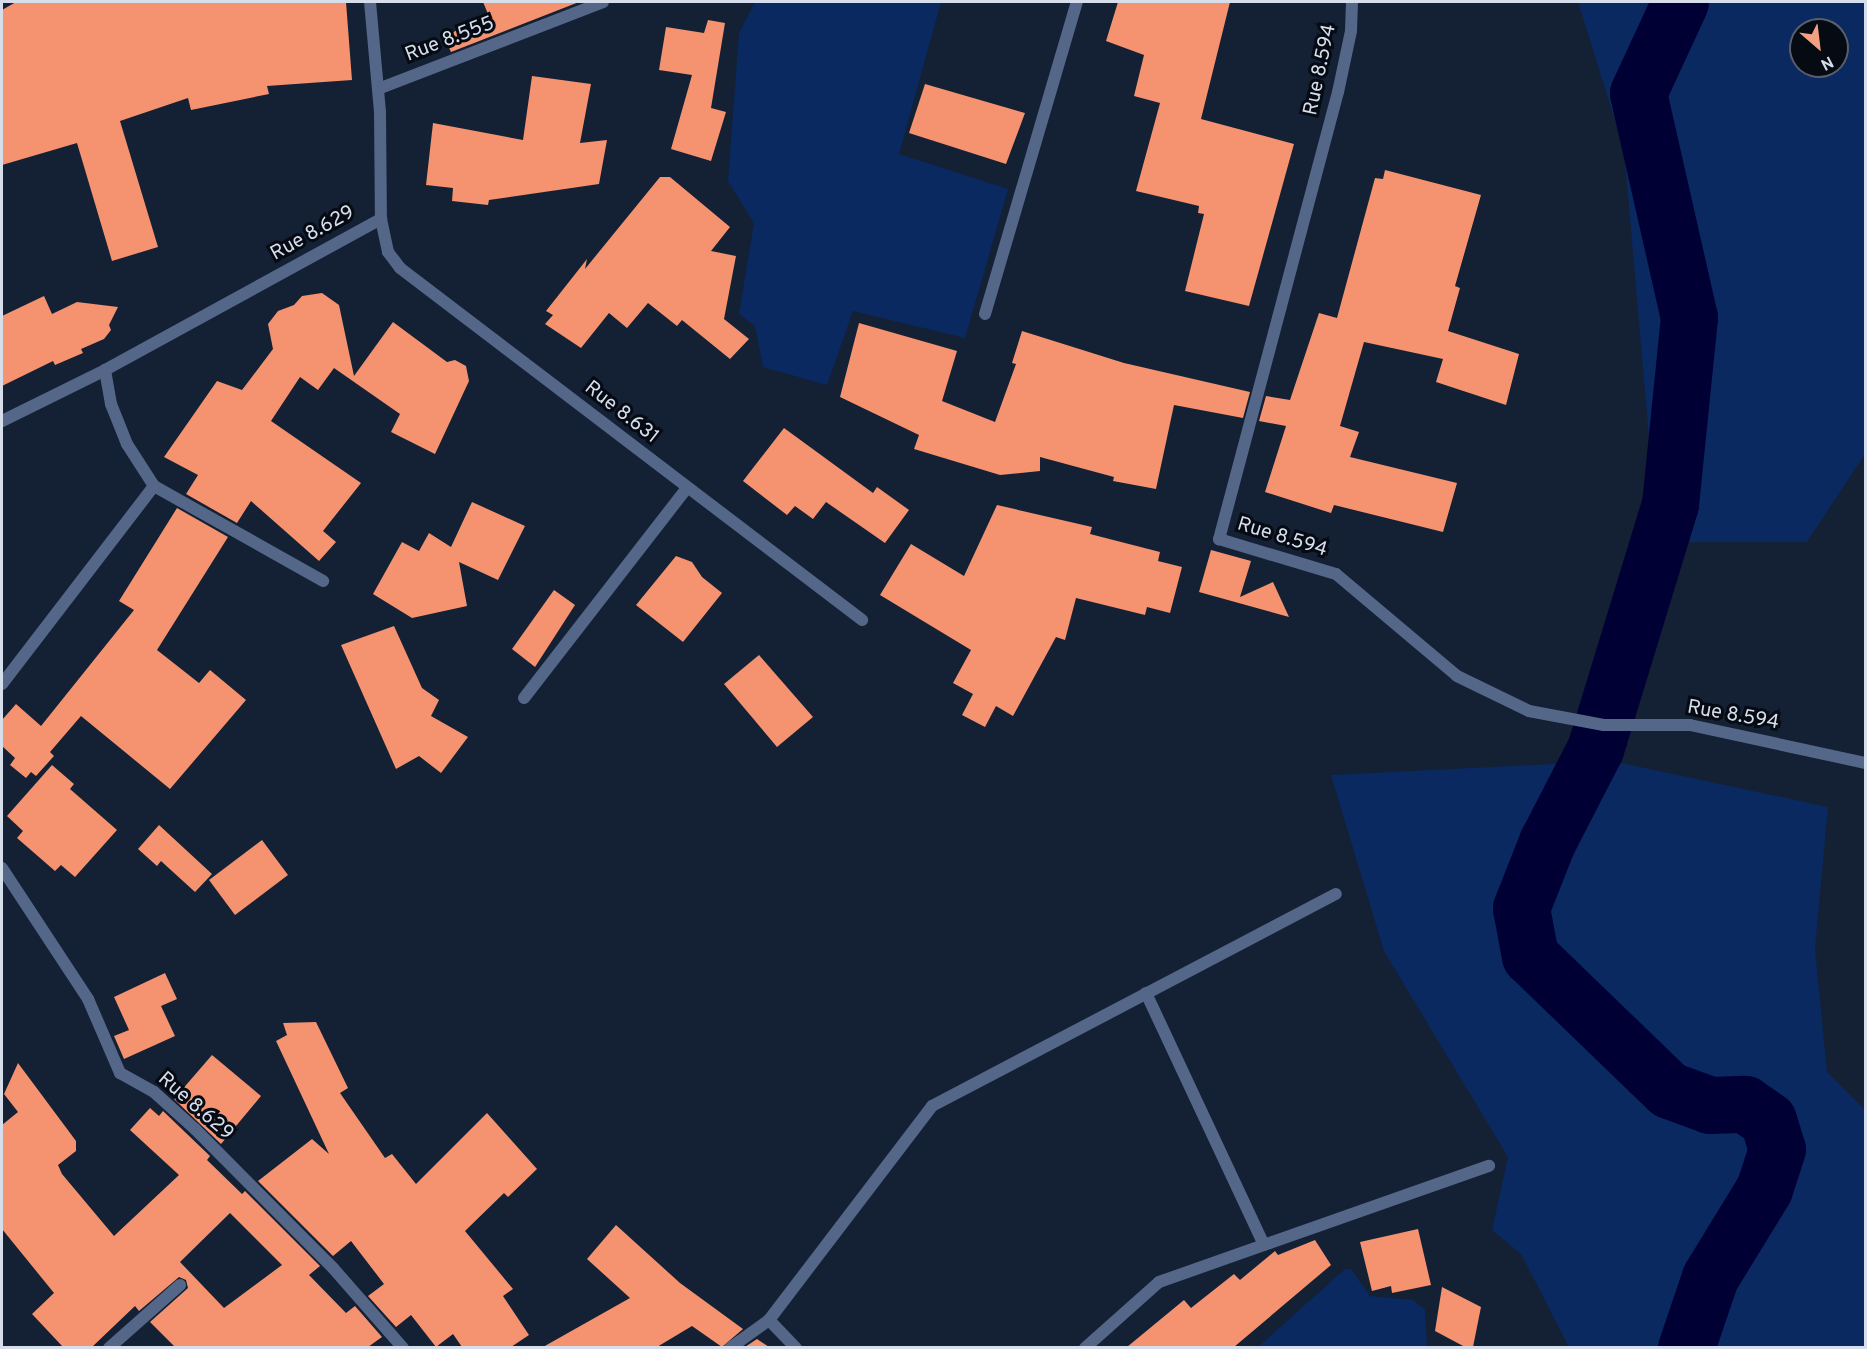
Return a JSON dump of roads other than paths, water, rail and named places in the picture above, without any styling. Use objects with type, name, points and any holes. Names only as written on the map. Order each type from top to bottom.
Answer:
[{"type":"street","name":"Rue 8.629","points":[[2,421],[105,370],[381,219],[378,89],[370,2]]},
{"type":"street","name":"Rue 8.555","points":[[378,89],[603,2]]},
{"type":"street","points":[[985,314],[1077,2]]},
{"type":"street","name":"Rue 8.594","points":[[1352,2],[1351,32],[1338,92],[1220,539],[1336,574],[1457,676],[1529,711],[1604,725],[1690,725],[1838,754],[1866,763]]},
{"type":"street","name":"Rue 8.631","points":[[381,219],[388,252],[400,268],[862,620]]},
{"type":"street","points":[[105,370],[111,404],[127,444],[154,486],[323,581]]},
{"type":"street","points":[[2,684],[154,486]]},
{"type":"street","points":[[524,698],[687,488]]},
{"type":"street","name":"Rue 8.629","points":[[2,868],[88,999],[120,1073],[154,1092],[195,1129],[333,1268],[403,1347]]},
{"type":"street","points":[[730,1347],[749,1336],[768,1320],[932,1106],[1336,894]]},
{"type":"street","points":[[1146,993],[1264,1245]]},
{"type":"street","points":[[1085,1347],[1159,1282],[1489,1166]]},
{"type":"street","points":[[109,1347],[180,1285]]},
{"type":"street","points":[[768,1320],[796,1347]]},
{"type":"waterway","points":[[1680,2],[1638,93],[1689,317],[1670,504],[1595,749],[1547,842],[1521,908],[1530,956],[1669,1090],[1710,1105],[1745,1104],[1768,1120],[1777,1149],[1764,1189],[1710,1277],[1686,1348]]}]
